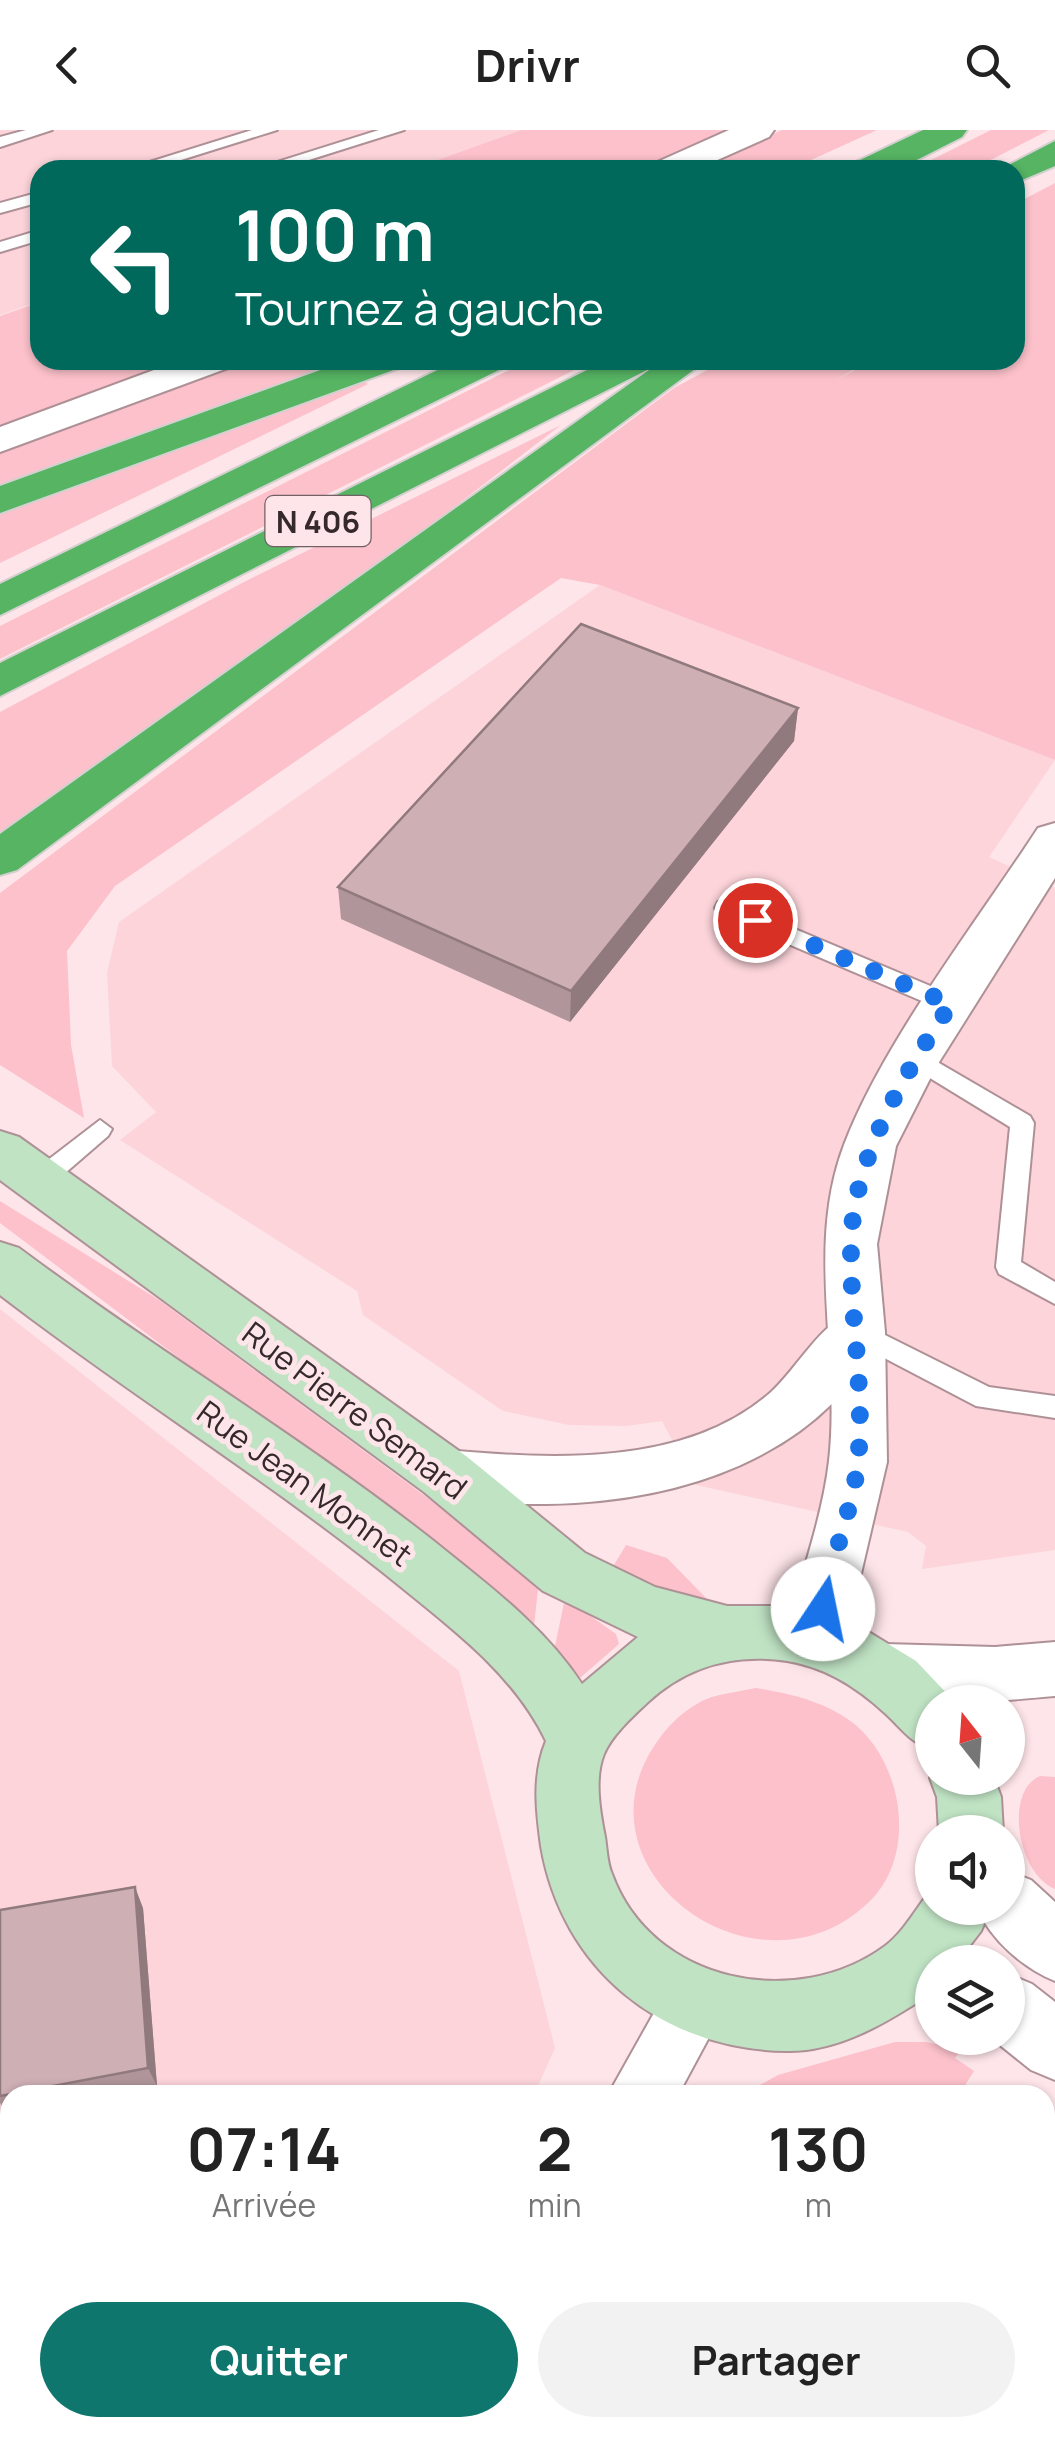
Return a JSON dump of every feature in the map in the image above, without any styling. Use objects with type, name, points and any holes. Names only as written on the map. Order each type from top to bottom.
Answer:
[{"type":"highway","points":[[889,160],[950,130]]},
{"type":"highway","points":[[1025,167],[1055,152]]},
{"type":"highway","points":[[0,500],[358,370]]},
{"type":"highway","name":"N 406","points":[[0,601],[469,370]]},
{"type":"highway","name":"N 406","points":[[0,681],[617,370]]},
{"type":"highway","points":[[0,858],[674,370]]},
{"type":"main road","name":"Rue Pierre Semard","points":[[20,1166],[445,1474],[564,1572],[645,1612],[726,1633]]},
{"type":"main road","name":"Rue Jean Monnet","points":[[0,1264],[67,1317],[362,1518],[527,1655],[565,1710],[576,1736]]},
{"type":"main road","points":[[915,1703],[884,1671],[814,1638],[774,1631],[726,1633],[672,1649],[626,1678],[576,1736],[568,1780],[568,1844],[590,1908],[635,1964],[696,2002],[758,2018],[820,2016],[878,1995],[939,1943]]},
{"type":"street","points":[[690,160],[757,130]]},
{"type":"street","points":[[0,440],[187,370]]},
{"type":"street","points":[[814,1638],[858,1462],[857,1332],[850,1244],[870,1146],[915,1058],[1055,840]]},
{"type":"street","points":[[445,1474],[496,1480],[678,1466],[733,1445],[782,1416],[857,1332]]},
{"type":"street","points":[[884,1671],[994,1674],[1055,1669]]},
{"type":"street","points":[[1025,1701],[1055,1686]]},
{"type":"street","points":[[1025,1919],[1055,1948]]},
{"type":"street","points":[[647,2085],[696,2002]]},
{"type":"street","points":[[1025,2022],[1055,2046]]},
{"type":"lane","points":[[0,142],[44,130]]},
{"type":"lane","points":[[166,160],[269,130]]},
{"type":"lane","points":[[294,160],[396,130]]},
{"type":"lane","points":[[0,208],[30,200]]},
{"type":"lane","points":[[0,247],[30,239]]},
{"type":"lane","points":[[726,908],[951,1004]]},
{"type":"lane","points":[[915,1058],[1022,1122],[1008,1266],[1055,1294]]},
{"type":"lane","points":[[20,1166],[100,1130]]},
{"type":"lane","points":[[857,1332],[985,1398],[1055,1407]]},
{"type":"shaded area","points":[[0,130],[543,130],[455,160],[30,160],[30,304],[0,315]]},
{"type":"shaded area","points":[[522,130],[735,130],[668,160],[438,160]]},
{"type":"shaded area","points":[[782,130],[877,130],[811,160],[714,160]]},
{"type":"shaded area","points":[[991,130],[1049,130],[990,160],[931,160]]},
{"type":"shaded area","points":[[1055,183],[1055,760],[600,585],[561,578],[115,886],[67,951],[71,1045],[84,1118],[0,1065],[0,893],[674,388],[707,370],[853,370],[836,380],[855,370],[1025,370],[1025,199]]},
{"type":"shaded area","points":[[30,306],[30,370],[162,370],[0,429],[0,316]]},
{"type":"shaded area","points":[[219,370],[319,370],[0,486],[0,451]]},
{"type":"shaded area","points":[[509,370],[574,370],[0,659],[0,626]]},
{"type":"shaded area","points":[[358,377],[368,384],[0,563],[0,510]]},
{"type":"shaded area","points":[[561,425],[350,587],[0,833],[0,712],[244,582]]},
{"type":"shaded area","points":[[600,585],[1055,760],[989,857],[1055,888],[1055,1550],[922,1569],[926,1546],[908,1532],[696,1485],[662,1421],[626,1426],[569,1425],[503,1411],[363,1315],[357,1291],[120,1140],[156,1112],[112,1066],[107,973],[119,922]]},
{"type":"shaded area","points":[[0,1201],[159,1300],[539,1580],[534,1626],[0,1223]]},
{"type":"shaded area","points":[[0,1309],[459,1671],[555,2048],[538,2085],[0,2085]]},
{"type":"shaded area","points":[[626,1545],[667,1558],[709,1601],[684,1599],[611,1570]]},
{"type":"shaded area","points":[[565,1598],[616,1634],[619,1644],[580,1678],[554,1651]]},
{"type":"shaded area","points":[[756,1688],[793,1695],[849,1720],[882,1758],[898,1808],[895,1859],[885,1882],[869,1902],[824,1931],[776,1940],[728,1932],[686,1909],[654,1876],[636,1834],[636,1787],[659,1739],[682,1714],[704,1700]]},
{"type":"shaded area","points":[[1040,1776],[1055,1777],[1055,1889],[1042,1880],[1025,1853],[1025,1815],[1019,1814],[1029,1785]]},
{"type":"shaded area","points":[[895,2042],[915,2042],[915,2055],[957,2055],[955,2058],[974,2071],[965,2085],[760,2085],[778,2075]]},
{"type":"building","points":[[581,624],[798,708],[571,991],[338,887]]},
{"type":"building","points":[[135,1887],[148,2068],[58,2085],[0,2085],[0,1910]]},
{"type":"route","points":[[755,920],[951,1004],[915,1058],[870,1146],[850,1244],[857,1332],[858,1462],[823,1609]]}]
